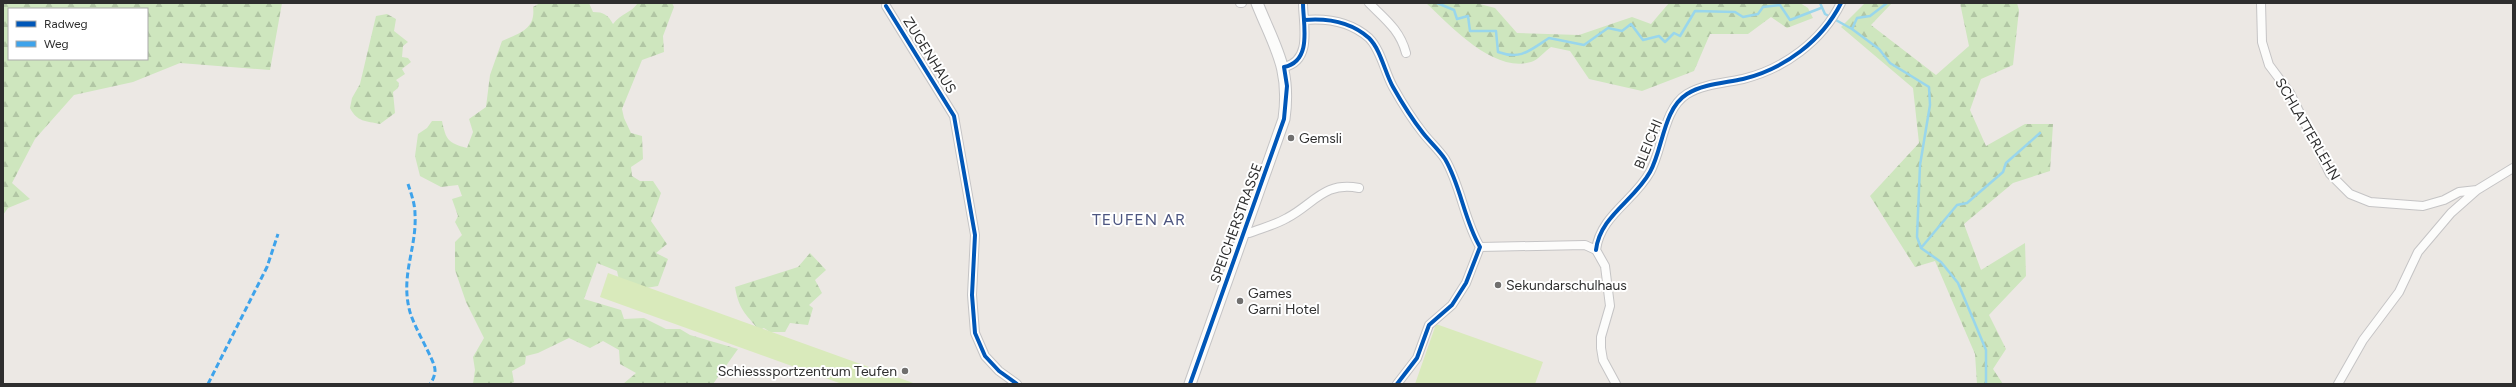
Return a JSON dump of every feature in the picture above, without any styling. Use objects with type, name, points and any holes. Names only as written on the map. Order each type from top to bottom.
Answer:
[{"type":"main road","name":"SPEICHERSTRASSE","points":[[1190,384],[1284,119],[1287,86],[1284,67],[1257,3]]},
{"type":"street","points":[[1284,67],[1296,61],[1302,54],[1305,39],[1303,3]]},
{"type":"street","points":[[1369,3],[1388,20],[1398,33],[1406,53]]},
{"type":"street","name":"BLEICHI","points":[[1596,250],[1598,237],[1603,227],[1635,195],[1650,173],[1658,156],[1669,119],[1676,106],[1687,94],[1701,88],[1763,73],[1788,59],[1817,38],[1828,25],[1841,3]]},
{"type":"street","name":"SCHLATTERLEHN","points":[[2261,3],[2262,42],[2269,66],[2290,93],[2330,174],[2350,194],[2370,202],[2423,206],[2444,200],[2459,192],[2477,190]]},
{"type":"street","name":"ZUGENHAUS","points":[[886,6],[954,116],[975,234],[972,295],[975,333],[985,356],[999,371],[1017,384]]},
{"type":"street","points":[[1304,20],[1316,19],[1343,23],[1370,39],[1376,48],[1394,89],[1424,134],[1444,159],[1456,184],[1473,235],[1480,247]]},
{"type":"street","points":[[2338,384],[2364,340],[2399,292],[2418,252],[2451,213],[2477,190],[2513,168]]},
{"type":"street","points":[[1245,232],[1249,233],[1289,218],[1314,198],[1335,188],[1359,188]]},
{"type":"street","points":[[1480,247],[1493,245],[1585,245],[1596,250],[1605,266],[1609,288],[1610,306],[1601,337],[1602,354],[1603,360],[1616,384]]},
{"type":"street","points":[[1397,384],[1417,358],[1429,325],[1452,305],[1466,283],[1480,247]]},
{"type":"green space","points":[[3,3],[282,3],[270,70],[180,63],[133,82],[74,95],[35,139],[12,183],[30,199],[8,208],[3,215]]},
{"type":"green space","points":[[540,3],[589,3],[593,12],[605,15],[613,24],[638,3],[672,3],[674,7],[663,36],[664,52],[642,60],[622,109],[624,118],[631,133],[642,136],[643,159],[631,167],[632,176],[640,181],[653,181],[661,193],[651,221],[667,244],[656,253],[668,259],[658,286],[640,289],[619,280],[617,271],[597,263],[584,299],[621,310],[624,319],[644,318],[666,329],[680,329],[690,335],[738,349],[713,384],[623,384],[636,373],[620,364],[619,350],[603,341],[590,348],[569,338],[538,353],[526,356],[525,364],[512,371],[514,382],[510,384],[473,384],[475,370],[473,357],[484,338],[466,302],[455,270],[455,242],[462,235],[455,222],[458,216],[452,199],[462,196],[458,185],[441,187],[420,176],[415,156],[418,134],[427,128],[432,121],[442,121],[445,133],[449,140],[467,148],[473,132],[469,119],[486,107],[490,75],[502,41],[521,33],[529,25],[532,20],[533,7]]},
{"type":"green space","points":[[1426,3],[1476,3],[1495,8],[1517,33],[1579,35],[1632,17],[1651,24],[1669,3],[1800,3],[1808,8],[1813,18],[1787,28],[1771,17],[1748,34],[1710,34],[1694,71],[1642,91],[1589,79],[1570,51],[1551,47],[1531,62],[1517,64],[1502,61],[1488,54],[1460,35]]},
{"type":"green space","points":[[1865,3],[1892,3],[1871,25],[1936,75],[1969,46],[1960,3],[2017,3],[2019,10],[2013,65],[1981,79],[1970,110],[1986,146],[2025,124],[2053,124],[2050,171],[2013,183],[1964,224],[1981,270],[2025,243],[2026,276],[1989,315],[2006,349],[1993,369],[2003,384],[1977,384],[1975,354],[1935,261],[1915,267],[1870,196],[1919,143],[1913,88],[1841,27]]},
{"type":"green space","points":[[387,14],[396,19],[394,31],[408,42],[403,46],[402,57],[408,58],[411,62],[402,69],[405,74],[396,80],[399,83],[398,88],[393,92],[395,113],[380,124],[362,120],[353,113],[350,108],[352,98],[360,84],[376,16]]},
{"type":"green space","points":[[810,253],[826,270],[815,280],[822,293],[809,305],[813,308],[808,325],[790,323],[785,332],[770,332],[764,328],[759,330],[746,315],[738,301],[735,287],[798,267]]},
{"type":"green space","points":[[608,273],[916,384],[842,384],[600,297]]},
{"type":"green space","points":[[1436,324],[1543,362],[1535,384],[1415,384]]},
{"type":"waterway","points":[[1437,3],[1454,10],[1457,19],[1468,16],[1470,31],[1496,31],[1498,52],[1513,55],[1525,53],[1549,38],[1584,45],[1608,28],[1622,31],[1631,24],[1643,40],[1659,36],[1665,42],[1674,33],[1680,36],[1695,11],[1735,12],[1743,17],[1758,14],[1763,7],[1780,5],[1790,20],[1821,8]]},
{"type":"waterway","points":[[1820,3],[1825,14],[1852,29],[1879,49],[1890,63],[1929,87],[1930,105],[1920,165],[1917,237],[1921,248],[1941,262],[1958,283],[1986,350],[1986,384]]},
{"type":"waterway","points":[[1852,29],[1857,18],[1870,16],[1887,3]]},
{"type":"waterway","points":[[1921,248],[1957,205],[1967,203],[2003,172],[2006,163],[2040,133]]},
{"type":"marked path","points":[[408,184],[413,199],[415,226],[408,272],[407,296],[414,323],[434,365],[435,374],[430,384]]},
{"type":"marked path","points":[[208,384],[267,267],[278,234]]},
{"type":"cycle path","points":[[1190,384],[1284,119],[1287,86],[1284,67],[1293,63],[1303,50],[1305,31],[1303,3]]},
{"type":"cycle path","points":[[1596,250],[1599,238],[1604,228],[1618,209],[1635,192],[1650,172],[1668,119],[1679,101],[1687,94],[1700,88],[1743,79],[1787,61],[1800,52],[1823,30],[1841,3]]},
{"type":"cycle path","points":[[886,6],[954,116],[975,235],[972,295],[975,333],[985,356],[999,371],[1017,384]]},
{"type":"cycle path","points":[[1304,20],[1338,22],[1354,28],[1369,38],[1373,43],[1380,55],[1390,81],[1404,105],[1423,133],[1445,159],[1455,180],[1470,226],[1480,247],[1466,283],[1452,305],[1429,325],[1417,358],[1397,384]]},
{"type":"place","name":"Gemsli","points":[[1291,138]]},
{"type":"place","name":"Sekundarschulhaus","points":[[1498,285]]},
{"type":"place","name":"Games Garni Hotel","points":[[1240,301]]},
{"type":"place","name":"Schiesssportzentrum Teufen","points":[[905,371]]},
{"type":"district","name":"TEUFEN AR","points":[[1139,219]]}]
